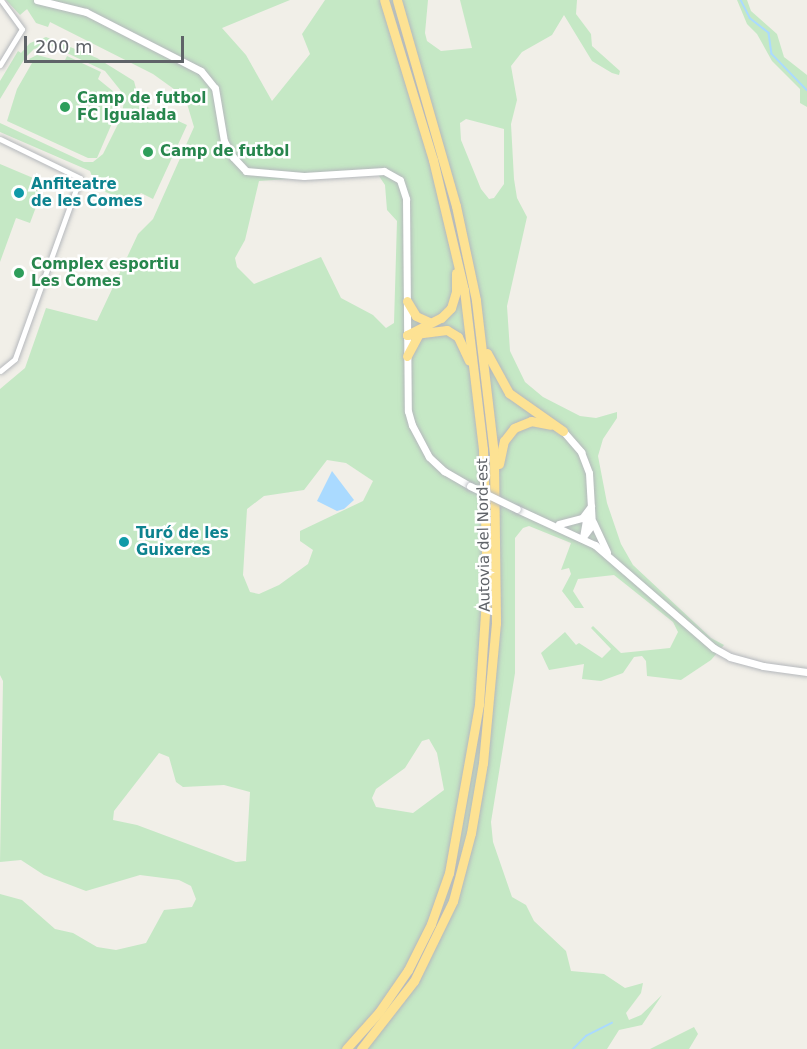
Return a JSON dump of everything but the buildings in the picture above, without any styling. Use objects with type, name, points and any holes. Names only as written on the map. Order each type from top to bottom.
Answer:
[{"type":"highway","name":"Autovia del Nord-est","points":[[345,1049],[379,1012],[420,948],[441,899],[461,822],[479,704],[486,593],[478,388],[458,261],[433,160],[384,0]]},
{"type":"highway","name":"Autovia del Nord-est","points":[[362,1049],[393,1012],[423,967],[447,917],[465,859],[491,694],[496,623],[496,481],[482,341],[456,206],[398,0]]},
{"type":"highway","points":[[407,334],[446,314],[454,302],[458,261]]},
{"type":"highway","points":[[407,301],[416,316],[429,322]]},
{"type":"highway","points":[[407,334],[418,335],[441,328],[458,337],[468,353],[478,388]]},
{"type":"highway","points":[[407,356],[418,335]]},
{"type":"highway","points":[[482,341],[504,388],[562,431]]},
{"type":"highway","points":[[496,481],[502,446],[514,428],[537,422],[562,431]]},
{"type":"street","points":[[0,65],[22,29],[1,0]]},
{"type":"street","points":[[37,0],[86,12],[201,71],[215,87],[224,141],[233,158],[246,171],[304,176],[370,170],[394,174],[405,187],[408,411],[420,443],[444,471],[470,486],[583,537],[608,555],[714,648],[745,663],[807,672]]},
{"type":"street","points":[[0,140],[79,177],[15,360],[0,371]]},
{"type":"street","points":[[562,431],[578,447],[588,468],[592,520],[608,555]]},
{"type":"street","points":[[583,537],[587,514],[591,506]]},
{"type":"street","points":[[557,525],[572,523],[587,514]]},
{"type":"street","points":[[583,537],[592,520]]},
{"type":"green space","points":[[6,0],[290,0],[222,28],[246,55],[272,101],[310,54],[302,34],[325,0],[428,0],[425,33],[427,41],[441,51],[472,48],[460,0],[577,0],[576,14],[591,34],[592,46],[620,71],[619,75],[612,73],[592,61],[564,15],[552,35],[522,52],[511,66],[517,100],[511,124],[514,179],[517,198],[527,217],[507,306],[510,351],[525,382],[543,397],[580,416],[596,418],[617,412],[617,418],[603,439],[598,456],[607,503],[621,544],[633,565],[711,638],[724,645],[711,660],[681,680],[647,676],[646,661],[642,656],[634,657],[623,673],[601,681],[582,679],[584,664],[549,670],[541,653],[565,632],[576,645],[579,643],[602,658],[611,649],[591,628],[593,626],[621,653],[670,648],[678,632],[673,622],[614,575],[578,579],[573,591],[584,608],[575,608],[562,591],[571,574],[569,568],[561,570],[571,543],[529,526],[523,528],[515,538],[515,673],[491,822],[493,842],[512,897],[526,905],[534,921],[566,951],[571,971],[604,974],[625,988],[643,983],[641,993],[626,1013],[629,1020],[641,1015],[662,995],[642,1025],[619,1030],[607,1049],[0,1049],[0,894],[22,900],[55,929],[73,933],[97,947],[116,950],[146,943],[164,910],[192,907],[196,899],[191,886],[179,880],[140,875],[86,891],[44,875],[21,860],[0,862],[3,681],[0,675],[0,389],[25,368],[46,308],[97,321],[138,234],[153,219],[194,127],[185,97],[153,74],[50,22],[48,27],[36,23],[27,9],[20,15]],"holes":[[[466,119],[504,129],[504,184],[494,198],[489,199],[481,189],[461,140],[460,123]],[[377,173],[385,185],[387,210],[397,221],[394,323],[386,328],[373,315],[341,298],[321,257],[254,284],[237,267],[235,258],[245,240],[259,181]],[[327,460],[346,463],[373,481],[363,501],[300,531],[300,541],[313,550],[308,564],[279,585],[259,594],[250,592],[243,575],[247,509],[264,496],[304,490]],[[429,739],[437,753],[444,790],[413,813],[376,807],[372,798],[376,789],[405,768],[422,741]],[[159,753],[169,757],[176,782],[183,787],[224,785],[250,792],[246,861],[236,862],[137,825],[113,820],[114,811]]]},
{"type":"green space","points":[[737,0],[747,0],[751,11],[777,34],[784,57],[807,75],[807,107],[800,103],[800,89],[772,61],[757,34],[747,24]]},
{"type":"green space","points":[[46,37],[97,58],[134,81],[141,108],[143,105],[187,125],[153,199],[141,193],[133,202],[97,189],[90,171],[0,132],[0,123],[84,162],[93,162],[103,154],[121,118],[125,96],[105,71],[50,45],[34,49],[25,58],[0,99],[0,81],[18,51],[21,53],[30,43]]},
{"type":"green space","name":"Camp de futbol FC Igualada","points":[[37,55],[64,62],[67,56],[101,72],[98,79],[119,96],[116,114],[97,158],[88,158],[7,121],[17,89],[32,63],[29,59]]},
{"type":"green space","points":[[0,164],[45,183],[30,223],[16,218],[0,262]]},
{"type":"green space","points":[[694,1027],[698,1034],[689,1049],[650,1049]]},
{"type":"water","points":[[332,471],[354,500],[344,509],[337,511],[317,501]]},
{"type":"waterway","points":[[741,0],[750,18],[769,33],[772,54],[807,90]]},
{"type":"waterway","points":[[573,1049],[586,1036],[612,1023]]},
{"type":"place","name":"Camp de futbol FC Igualada","points":[[65,107]]},
{"type":"place","name":"Camp de futbol","points":[[148,152]]},
{"type":"place","name":"Anfiteatre de les Comes","points":[[19,193]]},
{"type":"place","name":"Complex esportiu Les Comes","points":[[19,273]]},
{"type":"place","name":"Turó de les Guixeres","points":[[124,542]]}]
